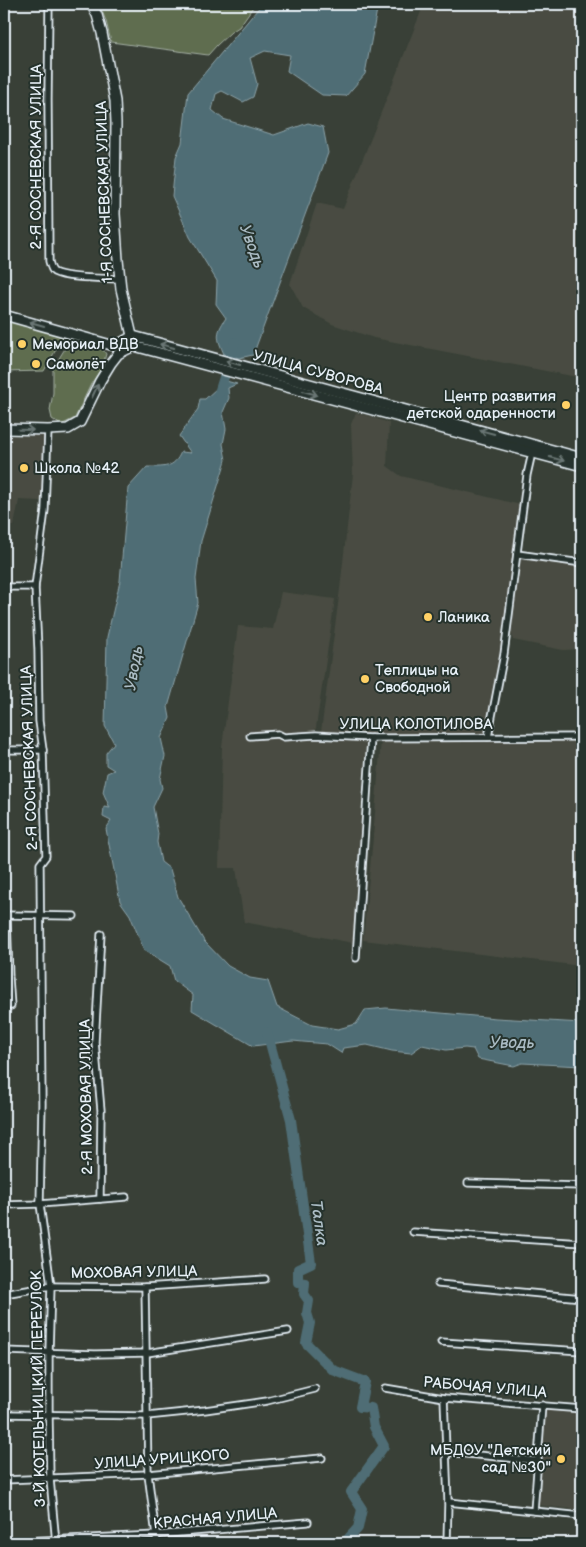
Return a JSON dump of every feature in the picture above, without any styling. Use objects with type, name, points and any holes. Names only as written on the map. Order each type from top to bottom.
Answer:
[{"type":"main road","name":"1-Я СОСНЕВСКАЯ УЛИЦА","points":[[91,4],[97,15],[102,32],[114,101],[116,123],[115,214],[120,279],[133,341]]},
{"type":"main road","points":[[4,314],[111,345],[133,341]]},
{"type":"main road","points":[[4,429],[68,429],[80,422],[111,363],[133,341]]},
{"type":"main road","name":"УЛИЦА СУВОРОВА","points":[[133,341],[533,448],[582,458]]},
{"type":"main road","name":"УЛИЦА СУВОРОВА","points":[[533,448],[582,466]]},
{"type":"street","name":"2-Я СОСНЕВСКАЯ УЛИЦА","points":[[49,4],[50,267],[53,272],[77,277],[120,279]]},
{"type":"street","name":"2-Я СОСНЕВСКАЯ УЛИЦА","points":[[40,1204],[42,1104],[40,864],[46,856],[35,588],[45,510],[48,430]]},
{"type":"street","points":[[488,737],[504,654],[527,475],[533,448]]},
{"type":"street","points":[[517,554],[582,563]]},
{"type":"street","points":[[4,587],[35,588]]},
{"type":"street","name":"УЛИЦА КОЛОТИЛОВА","points":[[250,736],[278,734],[284,737],[316,735],[371,738],[582,737]]},
{"type":"street","points":[[356,958],[371,738]]},
{"type":"street","points":[[4,750],[43,750]]},
{"type":"street","points":[[11,1006],[5,915],[74,916]]},
{"type":"street","name":"2-Я МОХОВАЯ УЛИЦА","points":[[100,1199],[102,1110],[95,1042],[101,934]]},
{"type":"street","points":[[468,1183],[582,1186]]},
{"type":"street","points":[[4,1205],[126,1197]]},
{"type":"street","name":"3-Й КОТЕЛЬНИЦКИЙ ПЕРЕУЛОК","points":[[40,1204],[51,1286],[49,1352],[50,1479],[56,1542]]},
{"type":"street","points":[[413,1232],[582,1243]]},
{"type":"street","name":"МОХОВАЯ УЛИЦА","points":[[4,1294],[51,1286],[145,1287],[265,1279]]},
{"type":"street","points":[[438,1284],[582,1298]]},
{"type":"street","points":[[145,1287],[148,1474],[157,1543]]},
{"type":"street","points":[[4,1351],[95,1354],[147,1353],[288,1331]]},
{"type":"street","points":[[441,1342],[582,1351]]},
{"type":"street","points":[[4,1414],[147,1416],[267,1401],[315,1388]]},
{"type":"street","name":"РАБОЧАЯ УЛИЦА","points":[[385,1388],[444,1398],[582,1409]]},
{"type":"street","points":[[444,1398],[448,1502],[447,1543]]},
{"type":"street","points":[[534,1511],[542,1405]]},
{"type":"street","points":[[446,1452],[538,1460]]},
{"type":"street","name":"УЛИЦА УРИЦКОГО","points":[[4,1480],[148,1474],[322,1458]]},
{"type":"street","points":[[448,1502],[582,1516]]},
{"type":"street","name":"КРАСНАЯ УЛИЦА","points":[[4,1542],[56,1542],[308,1522]]},
{"type":"shaded area","points":[[424,4],[582,4],[582,378],[374,338],[332,324],[303,308],[290,284],[317,203],[343,209]]},
{"type":"shaded area","points":[[356,413],[389,423],[387,466],[401,476],[521,505],[501,654],[485,734],[374,735],[321,732],[353,474],[351,424]]},
{"type":"shaded area","name":"Школа №42","points":[[4,436],[46,436],[41,501],[19,500],[14,526],[4,526]]},
{"type":"shaded area","points":[[520,558],[582,565],[582,649],[563,650],[513,640],[510,632]]},
{"type":"shaded area","points":[[281,592],[335,599],[315,734],[292,739],[366,741],[353,943],[244,922],[236,868],[219,868],[222,747],[238,626],[273,629]]},
{"type":"shaded area","points":[[582,738],[582,966],[363,940],[381,740]]},
{"type":"shaded area","name":"МБДОУ \"Детский сад №30\"","points":[[544,1409],[582,1412],[582,1510],[536,1505]]},
{"type":"green space","points":[[99,4],[255,4],[239,27],[231,32],[208,55],[111,42],[106,21]]},
{"type":"green space","points":[[4,319],[63,337],[44,371],[4,372]]},
{"type":"green space","points":[[75,343],[101,347],[106,354],[102,368],[91,384],[75,418],[61,425],[52,419],[50,410],[53,393],[53,368],[66,347]]},
{"type":"water","points":[[262,4],[378,4],[365,74],[346,96],[322,95],[287,71],[290,55],[265,51],[250,58],[257,84],[253,97],[243,102],[222,91],[216,94],[212,110],[223,119],[274,135],[308,123],[323,127],[328,153],[253,355],[239,358],[224,354],[218,336],[226,318],[216,304],[217,281],[190,237],[172,196],[176,157],[182,143],[188,93]]},
{"type":"water","points":[[219,379],[237,384],[228,388],[229,398],[223,412],[226,429],[223,444],[226,460],[201,541],[196,579],[198,603],[168,707],[170,718],[161,738],[165,756],[160,779],[162,788],[153,807],[161,862],[170,869],[178,897],[204,941],[228,966],[250,978],[268,981],[277,1007],[312,1025],[338,1029],[356,1024],[365,1010],[386,1008],[496,1018],[582,1023],[582,1066],[522,1063],[514,1066],[478,1059],[473,1049],[446,1050],[422,1045],[411,1053],[367,1045],[343,1048],[341,1053],[327,1044],[293,1041],[253,1046],[192,1010],[193,995],[174,981],[170,966],[144,950],[130,915],[120,901],[106,829],[111,821],[103,817],[104,807],[110,808],[103,792],[107,773],[114,770],[106,765],[106,753],[114,743],[105,726],[107,637],[120,581],[128,488],[147,467],[167,466],[175,462],[181,452],[191,453],[179,436],[198,409],[200,399],[205,399],[217,388]]},
{"type":"waterway","name":"Уводь","points":[[219,393],[235,342]]},
{"type":"waterway","name":"Талка","points":[[267,1032],[291,1120],[311,1263],[298,1269],[298,1282],[305,1283],[304,1294],[309,1301],[307,1313],[310,1323],[306,1343],[333,1370],[365,1382],[360,1407],[371,1408],[374,1427],[384,1446],[351,1492],[362,1509],[358,1528],[347,1540],[348,1543]]},
{"type":"place","name":"Мемориал ВДВ","points":[[22,344]]},
{"type":"place","name":"Самолёт","points":[[36,364]]},
{"type":"place","name":"Центр развития детской одаренности","points":[[566,405]]},
{"type":"place","name":"Школа №42","points":[[24,468]]},
{"type":"place","name":"Ланика","points":[[428,617]]},
{"type":"place","name":"Теплицы на Свободной","points":[[365,679]]},
{"type":"place","name":"МБДОУ \"Детский сад №30\"","points":[[561,1459]]}]
